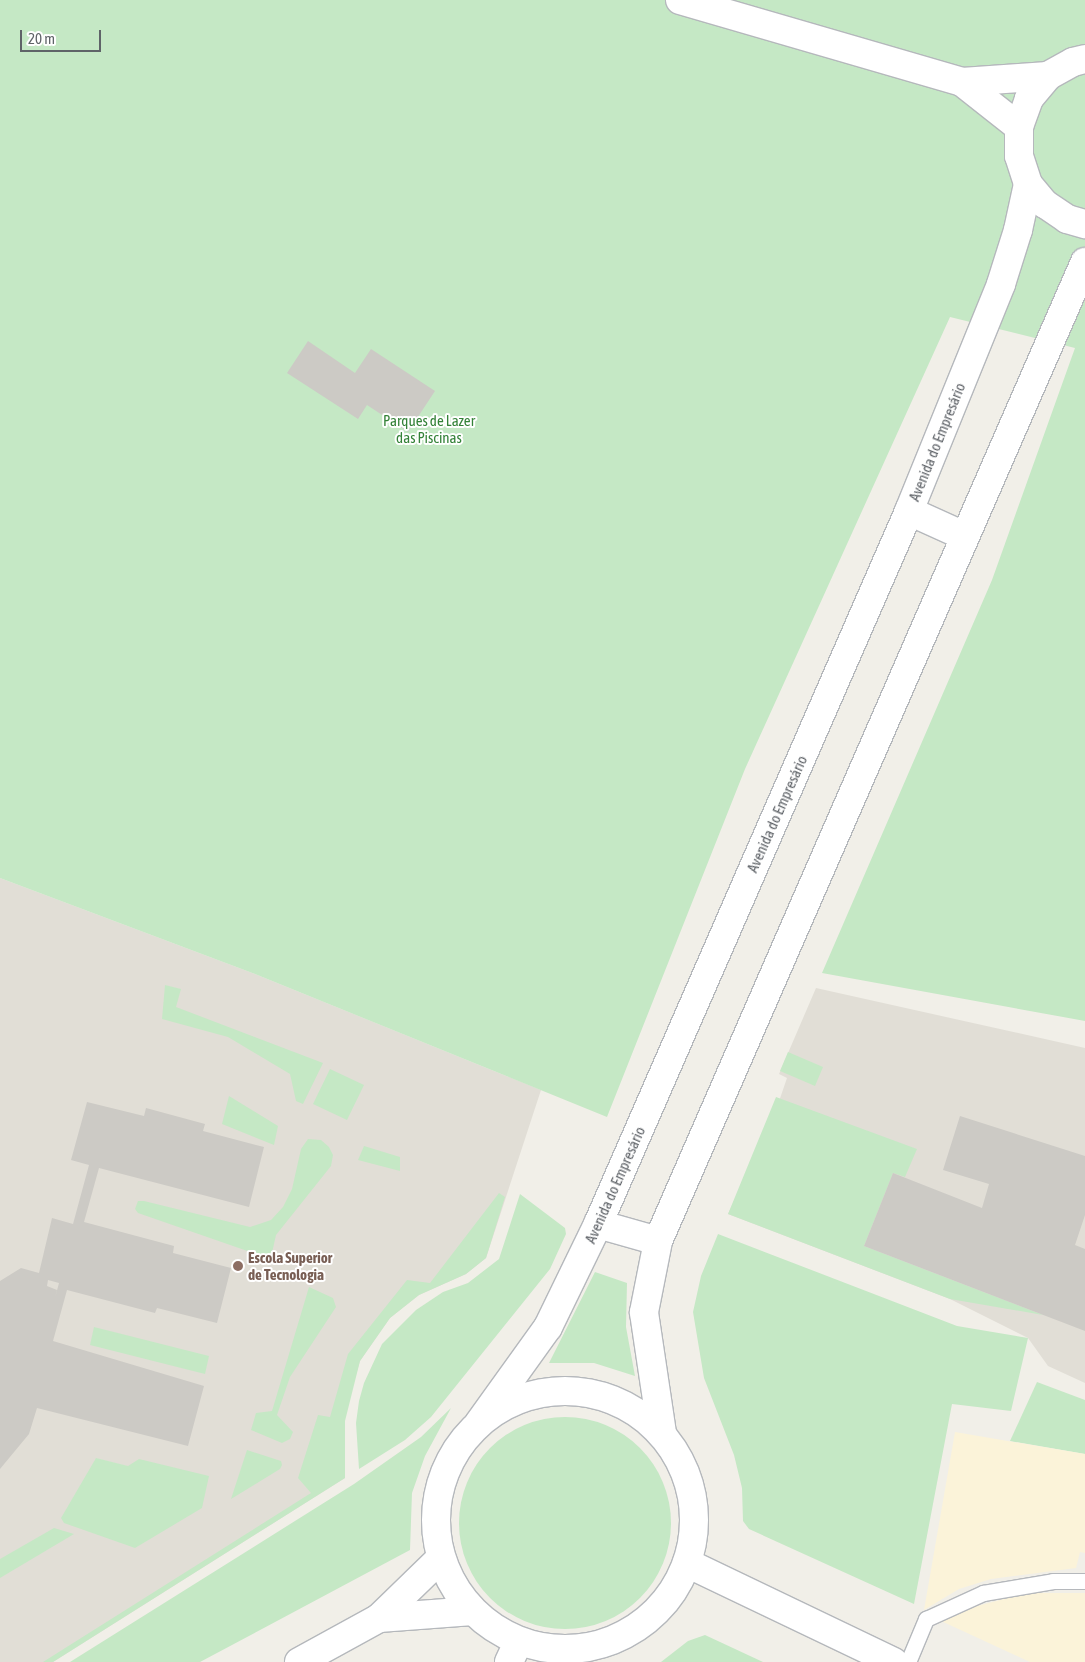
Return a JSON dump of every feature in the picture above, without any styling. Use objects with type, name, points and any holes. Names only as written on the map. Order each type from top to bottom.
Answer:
[{"type":"street","points":[[680,0],[962,82],[1048,76]]},
{"type":"street","points":[[1085,59],[1073,62],[1048,76],[1029,99],[1019,126],[1019,156],[1028,184],[1045,204],[1067,219],[1085,224]]},
{"type":"street","points":[[962,82],[1019,126]]},
{"type":"street","name":"Avenida do Empresário","points":[[479,1423],[548,1327],[598,1224],[909,511],[1001,284],[1018,230],[1028,184]]},
{"type":"street","points":[[662,1433],[644,1312],[658,1241],[1085,262]]},
{"type":"street","points":[[909,511],[964,536]]},
{"type":"street","points":[[598,1224],[658,1241]]},
{"type":"street","points":[[552,1390],[593,1392],[630,1407],[662,1433],[681,1462],[692,1494],[694,1529],[687,1563],[667,1599],[637,1627],[607,1641],[559,1650],[514,1652],[494,1629],[473,1611],[448,1577],[441,1558],[435,1521],[440,1485],[455,1451],[479,1423],[513,1401],[552,1390]]},
{"type":"street","points":[[299,1662],[379,1618],[441,1558]]},
{"type":"street","points":[[687,1563],[894,1662]]},
{"type":"street","points":[[379,1618],[473,1611]]},
{"type":"lane","points":[[908,1662],[926,1619],[934,1615],[983,1593],[1052,1581],[1085,1581]]},
{"type":"shaded area","name":"Escola Superior de Tecnologia","points":[[0,878],[255,974],[541,1090],[486,1258],[466,1274],[419,1295],[390,1318],[360,1361],[344,1417],[345,1478],[53,1662],[0,1662]]},
{"type":"shaded area","points":[[816,988],[1085,1048],[1085,1383],[1048,1366],[1028,1338],[950,1299],[728,1214],[775,1113],[787,1078],[779,1074]]},
{"type":"green space","name":"Parques de Lazer das Piscinas","points":[[0,0],[1085,0],[1085,1021],[822,973],[992,580],[1075,348],[950,317],[745,769],[607,1117],[255,974],[0,878]]},
{"type":"green space","points":[[165,985],[181,989],[176,1007],[323,1063],[303,1104],[296,1101],[290,1074],[228,1037],[162,1019]]},
{"type":"green space","points":[[788,1052],[823,1067],[815,1086],[780,1071]]},
{"type":"green space","points":[[330,1069],[364,1085],[347,1120],[313,1104]]},
{"type":"green space","points":[[229,1096],[278,1126],[274,1145],[222,1124]]},
{"type":"green space","points":[[776,1097],[917,1149],[905,1177],[893,1173],[864,1246],[1043,1315],[950,1299],[728,1214]]},
{"type":"green space","points":[[308,1139],[321,1140],[329,1147],[333,1155],[331,1166],[276,1235],[272,1253],[262,1256],[138,1213],[135,1209],[138,1201],[144,1201],[250,1227],[271,1220],[283,1207],[292,1189],[301,1149]]},
{"type":"green space","points":[[364,1146],[400,1157],[400,1171],[358,1160]]},
{"type":"green space","points":[[499,1193],[505,1197],[486,1258],[466,1274],[419,1295],[390,1318],[360,1361],[345,1421],[345,1478],[53,1662],[43,1662],[311,1493],[298,1478],[318,1415],[330,1417],[348,1354],[407,1280],[430,1283]]},
{"type":"green space","points":[[520,1194],[565,1228],[566,1234],[550,1269],[431,1417],[405,1440],[359,1469],[356,1423],[359,1401],[364,1383],[382,1344],[416,1310],[443,1292],[468,1283],[499,1259]]},
{"type":"green space","points":[[718,1234],[957,1326],[1028,1338],[1011,1411],[952,1404],[914,1604],[749,1529],[743,1521],[742,1488],[734,1455],[704,1378],[693,1312],[701,1276]]},
{"type":"green space","points":[[595,1272],[627,1283],[626,1327],[635,1376],[594,1363],[549,1363]]},
{"type":"green space","points":[[309,1287],[333,1298],[336,1307],[290,1377],[277,1415],[293,1432],[290,1439],[282,1443],[251,1430],[256,1413],[272,1411]]},
{"type":"green space","points":[[94,1327],[209,1356],[205,1374],[90,1345]]},
{"type":"green space","points":[[1037,1382],[1085,1400],[1085,1454],[1010,1441]]},
{"type":"green space","points":[[451,1408],[425,1456],[412,1493],[410,1550],[200,1662],[70,1662],[354,1484],[421,1437]]},
{"type":"green space","points":[[555,1417],[575,1417],[596,1421],[615,1429],[640,1448],[653,1464],[663,1482],[669,1502],[671,1523],[669,1544],[663,1564],[653,1582],[640,1598],[615,1617],[596,1625],[575,1629],[555,1629],[534,1625],[515,1617],[498,1605],[483,1590],[471,1573],[463,1554],[459,1533],[459,1513],[463,1492],[471,1473],[483,1456],[498,1441],[515,1429],[534,1421]]},
{"type":"green space","points":[[247,1450],[281,1461],[282,1465],[280,1469],[231,1499]]},
{"type":"green space","points":[[96,1458],[128,1466],[139,1459],[209,1476],[202,1508],[135,1548],[64,1523],[61,1518]]},
{"type":"green space","points":[[54,1528],[74,1534],[0,1578],[0,1559]]},
{"type":"green space","points":[[705,1635],[763,1662],[661,1662],[688,1641]]},
{"type":"sand","points":[[955,1432],[1085,1454],[1085,1553],[1080,1552],[1076,1568],[991,1579],[959,1589],[924,1610]]},
{"type":"sand","points":[[1028,1593],[1085,1593],[1085,1662],[1030,1662],[939,1620],[973,1607]]},
{"type":"building","points":[[308,341],[355,373],[371,349],[435,391],[408,432],[367,405],[358,419],[287,373]]},
{"type":"building","points":[[87,1102],[144,1116],[146,1108],[205,1124],[203,1131],[264,1147],[249,1207],[99,1168],[84,1222],[174,1246],[173,1253],[231,1268],[217,1323],[157,1308],[155,1313],[67,1290],[53,1341],[204,1386],[188,1446],[37,1408],[29,1434],[0,1469],[0,1281],[21,1268],[39,1273],[52,1218],[73,1224],[89,1165],[71,1160]],"holes":[[[48,1280],[59,1283],[55,1298],[57,1290],[47,1286]]]},
{"type":"building","points":[[960,1116],[1085,1156],[1085,1215],[1075,1245],[1085,1249],[1085,1331],[864,1246],[893,1173],[982,1208],[989,1184],[943,1170]]},
{"type":"place","name":"Escola Superior de Tecnologia","points":[[238,1266]]}]
